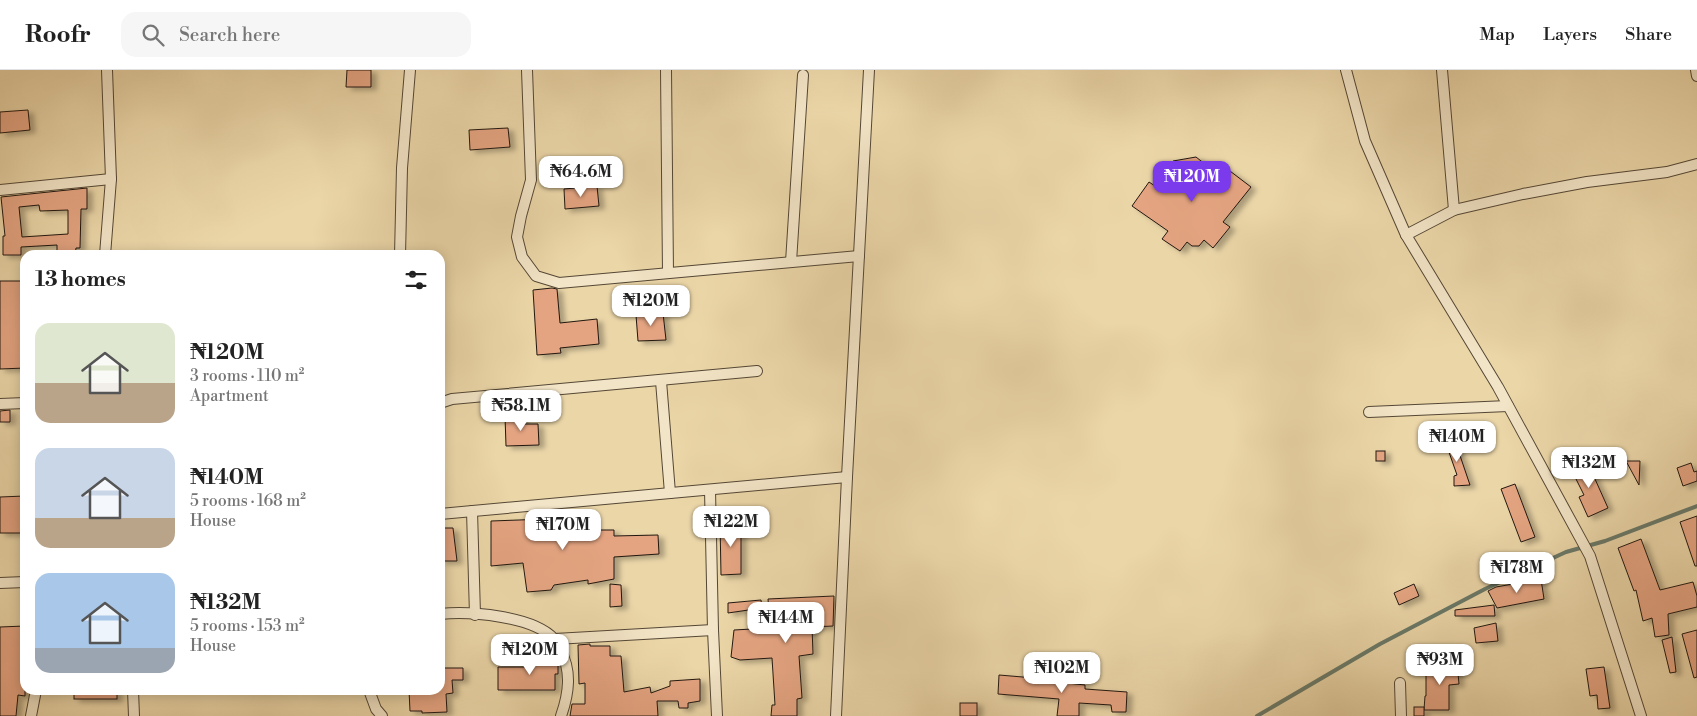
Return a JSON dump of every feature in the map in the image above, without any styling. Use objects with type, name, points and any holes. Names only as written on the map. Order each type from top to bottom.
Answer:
[{"type":"street","points":[[105,250],[111,179],[106,70]]},
{"type":"street","points":[[400,250],[402,168],[410,70]]},
{"type":"street","points":[[528,70],[531,180],[517,237],[522,257],[536,276],[559,282],[859,256]]},
{"type":"street","points":[[666,70],[668,273]]},
{"type":"street","points":[[836,716],[869,70]]},
{"type":"street","points":[[1346,70],[1365,141],[1406,235],[1508,406],[1590,556],[1641,716]]},
{"type":"street","points":[[1442,70],[1454,210]]},
{"type":"street","points":[[1696,70],[1697,76]]},
{"type":"street","points":[[791,262],[803,75]]},
{"type":"street","points":[[1406,235],[1454,210],[1587,182],[1667,172],[1697,164]]},
{"type":"street","points":[[0,190],[111,179]]},
{"type":"street","points":[[445,401],[452,399],[757,371]]},
{"type":"street","points":[[661,381],[670,493]]},
{"type":"street","points":[[0,404],[20,403]]},
{"type":"street","points":[[1369,412],[1508,406]]},
{"type":"street","points":[[445,514],[847,477]]},
{"type":"street","points":[[710,490],[718,716]]},
{"type":"street","points":[[472,511],[475,614]]},
{"type":"street","points":[[0,584],[20,582]]},
{"type":"street","points":[[445,614],[492,615],[536,626],[555,639],[565,658],[568,673],[569,688],[561,716]]},
{"type":"street","points":[[555,639],[714,630]]},
{"type":"street","points":[[1400,683],[1401,716]]},
{"type":"street","points":[[31,716],[35,695]]},
{"type":"street","points":[[133,695],[134,716]]},
{"type":"street","points":[[371,695],[376,709],[382,716]]},
{"type":"building","points":[[347,70],[371,70],[371,87],[346,87]]},
{"type":"building","points":[[28,110],[30,130],[0,133],[0,112]]},
{"type":"building","points":[[508,128],[510,147],[470,150],[469,130]]},
{"type":"building","points":[[1196,157],[1220,176],[1226,168],[1251,187],[1223,222],[1230,227],[1213,248],[1204,240],[1199,246],[1192,246],[1187,242],[1180,251],[1162,239],[1168,231],[1132,206],[1149,182],[1155,186],[1173,161]]},
{"type":"building","points":[[597,186],[599,206],[565,209],[564,189]]},
{"type":"building","points":[[87,188],[87,209],[81,209],[80,248],[76,248],[76,250],[57,250],[57,245],[21,247],[20,255],[3,255],[3,236],[5,236],[1,197]],"holes":[[[39,205],[40,211],[68,210],[68,234],[22,237],[19,207]]]},
{"type":"building","points":[[0,281],[20,281],[20,368],[0,369]]},
{"type":"building","points":[[557,289],[560,323],[597,319],[599,344],[560,348],[561,353],[537,355],[533,290]]},
{"type":"building","points":[[663,313],[666,340],[638,341],[636,315]]},
{"type":"building","points":[[10,410],[10,422],[0,422],[0,411]]},
{"type":"building","points":[[521,415],[522,424],[538,424],[539,445],[506,446],[505,416]]},
{"type":"building","points":[[1453,435],[1470,485],[1454,486],[1454,476],[1457,475],[1444,438]]},
{"type":"building","points":[[1376,451],[1385,451],[1385,461],[1376,461]]},
{"type":"building","points":[[1586,459],[1608,508],[1588,517],[1579,497],[1584,495],[1570,467]]},
{"type":"building","points":[[1626,461],[1640,461],[1639,485]]},
{"type":"building","points":[[1691,463],[1694,472],[1697,471],[1697,481],[1683,486],[1677,468]]},
{"type":"building","points":[[1515,484],[1535,537],[1521,542],[1501,489]]},
{"type":"building","points":[[20,496],[20,533],[0,533],[0,497]]},
{"type":"building","points":[[1697,516],[1697,566],[1695,566],[1680,522]]},
{"type":"building","points":[[547,519],[547,523],[580,523],[580,530],[614,530],[614,536],[658,535],[659,554],[614,557],[614,579],[588,584],[588,580],[554,585],[551,590],[527,592],[523,563],[491,566],[491,521]]},
{"type":"building","points":[[720,522],[741,522],[741,574],[721,575]]},
{"type":"building","points":[[445,528],[453,528],[457,561],[445,561]]},
{"type":"building","points":[[1641,539],[1660,590],[1693,582],[1697,596],[1697,607],[1668,614],[1669,635],[1655,637],[1652,618],[1643,621],[1636,590],[1634,591],[1618,548]]},
{"type":"building","points":[[1541,579],[1544,599],[1497,608],[1488,591],[1496,587]]},
{"type":"building","points":[[610,584],[621,585],[622,606],[610,607]]},
{"type":"building","points":[[1414,584],[1419,596],[1399,605],[1394,593]]},
{"type":"building","points":[[834,596],[833,626],[812,627],[813,654],[799,656],[802,698],[797,699],[797,716],[771,716],[772,705],[775,705],[772,658],[740,660],[731,657],[734,630],[770,628],[768,599]]},
{"type":"building","points":[[761,600],[762,608],[728,613],[728,603]]},
{"type":"building","points":[[1494,605],[1495,616],[1455,616],[1455,610]]},
{"type":"building","points":[[1496,623],[1498,641],[1476,643],[1474,628]]},
{"type":"building","points":[[20,626],[20,695],[25,696],[18,695],[16,716],[0,716],[0,627]]},
{"type":"building","points":[[1697,630],[1697,677],[1694,678],[1682,634]]},
{"type":"building","points":[[1672,637],[1676,672],[1670,673],[1662,640]]},
{"type":"building","points":[[590,644],[590,646],[610,646],[610,656],[621,656],[624,692],[650,687],[651,693],[670,686],[670,681],[700,679],[700,701],[688,703],[688,708],[679,708],[678,701],[657,701],[658,716],[570,716],[572,704],[585,704],[585,683],[579,684],[578,645]]},
{"type":"building","points":[[546,656],[556,656],[558,662],[558,674],[555,674],[555,690],[498,690],[498,667],[530,667],[530,661],[546,661]]},
{"type":"building","points":[[1457,663],[1459,684],[1449,685],[1449,710],[1424,710],[1426,666]]},
{"type":"building","points":[[1604,667],[1610,708],[1598,709],[1597,695],[1590,696],[1586,669]]},
{"type":"building","points":[[445,668],[463,668],[463,680],[452,680],[453,693],[446,694],[447,712],[422,713],[422,711],[410,711],[409,695],[445,695]]},
{"type":"building","points":[[999,675],[1058,680],[1058,682],[1085,685],[1085,689],[1127,692],[1126,712],[1112,712],[1111,705],[1079,703],[1079,716],[1057,716],[1059,699],[998,694]]},
{"type":"building","points":[[74,695],[117,695],[117,699],[74,699]]},
{"type":"building","points":[[960,703],[977,703],[977,716],[960,716]]},
{"type":"building","points":[[1414,707],[1424,707],[1424,716],[1414,716]]},
{"type":"waterway","points":[[1257,716],[1380,644],[1485,589],[1566,552],[1605,541],[1697,506]]}]
